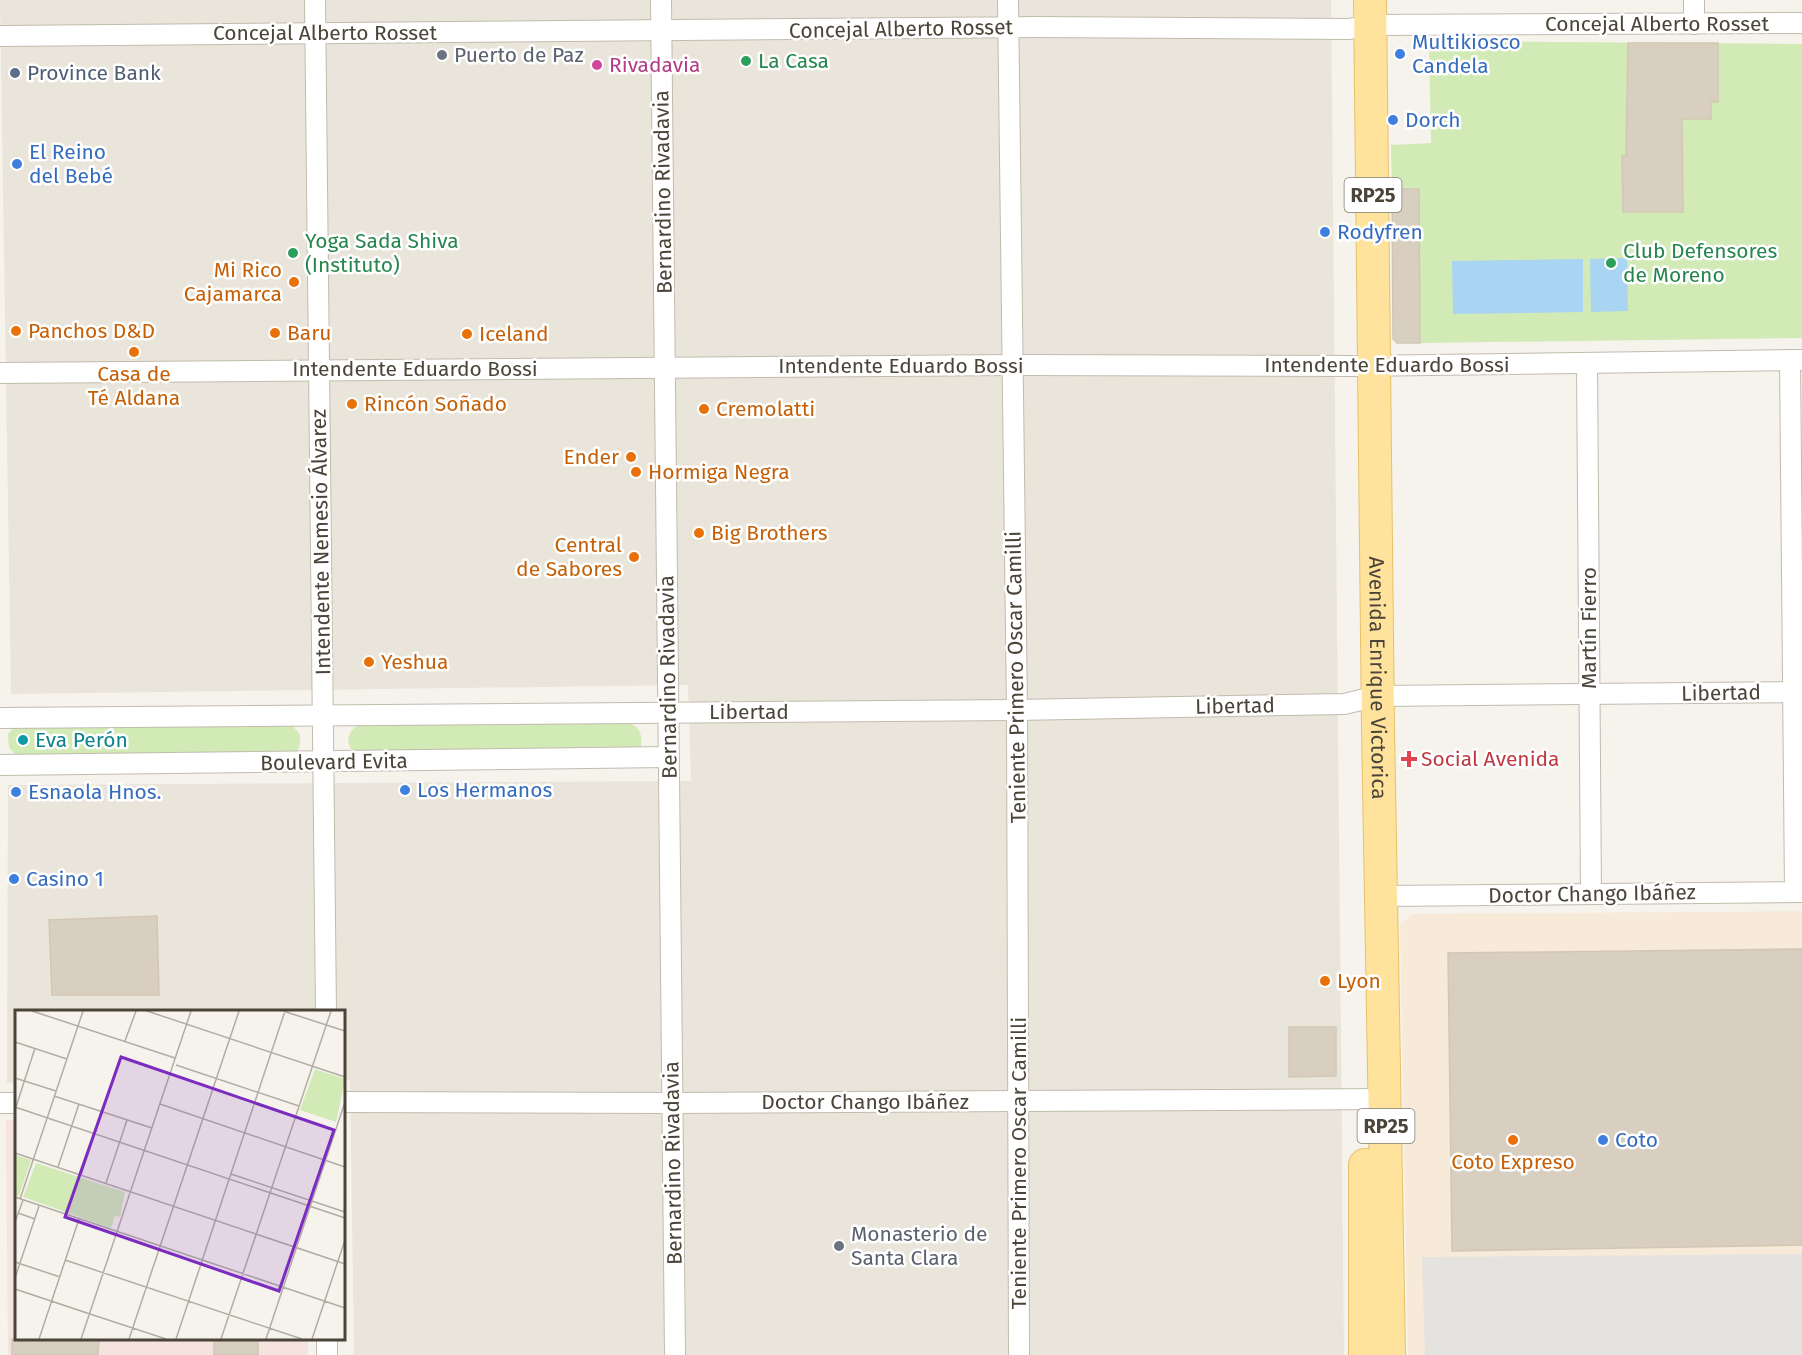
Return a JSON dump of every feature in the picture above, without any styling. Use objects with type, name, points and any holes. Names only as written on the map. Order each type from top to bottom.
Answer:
[{"type":"main road","name":"Avenida Enrique Victorica","points":[[1360,14],[1375,1099],[1389,1355]]},
{"type":"main road","name":"Avenida Enrique Victorica","points":[[1365,1355],[1382,896],[1368,699]]},
{"type":"street","name":"Intendente Nemesio Álvarez","points":[[315,0],[326,1010]]},
{"type":"street","name":"Bernardino Rivadavia","points":[[661,0],[675,1355]]},
{"type":"street","name":"Teniente Primero Oscar Camilli","points":[[1008,0],[1017,710],[1019,1355]]},
{"type":"street","points":[[1694,0],[1694,24]]},
{"type":"street","name":"Concejal Alberto Rosset","points":[[0,36],[1008,28],[1360,14],[1694,24],[1802,23]]},
{"type":"street","points":[[1796,360],[1799,892]]},
{"type":"street","name":"Intendente Eduardo Bossi","points":[[0,373],[1011,365],[1365,366],[1796,360]]},
{"type":"street","name":"Martín Fierro","points":[[1587,363],[1591,894]]},
{"type":"street","name":"Libertad","points":[[668,713],[1344,704],[1368,699],[1798,692]]},
{"type":"street","points":[[0,718],[668,713]]},
{"type":"street","name":"Boulevard Evita","points":[[0,765],[668,757]]},
{"type":"street","name":"Doctor Chango Ibáñez","points":[[1382,896],[1799,892]]},
{"type":"street","name":"Doctor Chango Ibáñez","points":[[345,1102],[1018,1102],[1375,1099]]},
{"type":"shaded area","points":[[0,0],[1331,0],[1344,1355],[354,1355],[350,1080],[345,1080],[345,1010],[15,1010],[15,1082],[7,1083],[8,785],[691,781],[688,685],[11,694]]},
{"type":"shaded area","name":"Coto","points":[[1802,911],[1802,1355],[1408,1355],[1400,925],[1412,914]]},
{"type":"shaded area","points":[[6,1120],[15,1120],[15,1340],[308,1340],[308,1355],[8,1355]]},
{"type":"shaded area","points":[[1802,1254],[1802,1355],[1425,1355],[1422,1257]]},
{"type":"green space","name":"Club Defensores de Moreno","points":[[1429,41],[1802,44],[1802,338],[1420,343],[1419,189],[1392,189],[1391,145],[1431,143]]},
{"type":"green space","points":[[628,722],[638,729],[640,734],[641,746],[635,751],[355,754],[348,742],[350,734],[359,724]]},
{"type":"green space","points":[[287,723],[298,731],[300,737],[298,750],[291,754],[17,756],[9,748],[8,734],[16,725]]},
{"type":"water","points":[[1627,258],[1628,311],[1591,312],[1590,259]]},
{"type":"water","points":[[1583,259],[1583,312],[1453,314],[1452,261]]},
{"type":"building","points":[[1628,43],[1718,43],[1718,102],[1711,102],[1711,119],[1682,119],[1683,212],[1623,212],[1622,156],[1626,156]]},
{"type":"building","points":[[1392,189],[1419,189],[1420,343],[1397,343],[1393,339]]},
{"type":"building","points":[[157,916],[159,995],[52,995],[49,920]]},
{"type":"building","points":[[1802,949],[1802,1245],[1452,1251],[1448,953]]},
{"type":"building","points":[[1289,1027],[1336,1027],[1336,1076],[1289,1077]]},
{"type":"building","points":[[12,1339],[99,1340],[98,1355],[12,1355]]},
{"type":"building","points":[[214,1340],[258,1340],[258,1355],[214,1355]]},
{"type":"place","name":"Multikiosco Candela","points":[[1400,54]]},
{"type":"place","name":"Puerto de Paz","points":[[442,55]]},
{"type":"place","name":"La Casa","points":[[746,61]]},
{"type":"place","name":"Rivadavia","points":[[597,65]]},
{"type":"place","name":"Province Bank","points":[[15,73]]},
{"type":"place","name":"Dorch","points":[[1393,120]]},
{"type":"place","name":"El Reino del Bebé","points":[[17,164]]},
{"type":"place","name":"Rodyfren","points":[[1325,232]]},
{"type":"place","name":"Yoga Sada Shiva (Instituto)","points":[[293,253]]},
{"type":"place","name":"Club Defensores de Moreno","points":[[1611,263]]},
{"type":"place","name":"Mi Rico Cajamarca","points":[[294,282]]},
{"type":"place","name":"Panchos D&D","points":[[16,331]]},
{"type":"place","name":"Baru","points":[[275,333]]},
{"type":"place","name":"Iceland","points":[[467,334]]},
{"type":"place","name":"Casa de Té Aldana","points":[[134,352]]},
{"type":"place","name":"Rincón Soñado","points":[[352,404]]},
{"type":"place","name":"Cremolatti","points":[[704,409]]},
{"type":"place","name":"Ender","points":[[631,457]]},
{"type":"place","name":"Hormiga Negra","points":[[636,472]]},
{"type":"place","name":"Big Brothers","points":[[699,533]]},
{"type":"place","name":"Central de Sabores","points":[[634,557]]},
{"type":"place","name":"Yeshua","points":[[369,662]]},
{"type":"place","name":"Eva Perón","points":[[23,740]]},
{"type":"place","name":"Social Avenida","points":[[1409,759]]},
{"type":"place","name":"Los Hermanos","points":[[405,790]]},
{"type":"place","name":"Esnaola Hnos.","points":[[16,792]]},
{"type":"place","name":"Casino 1","points":[[14,879]]},
{"type":"place","name":"Lyon","points":[[1325,981]]},
{"type":"place","name":"Coto Expreso","points":[[1513,1140]]},
{"type":"place","name":"Coto","points":[[1603,1140]]},
{"type":"place","name":"Monasterio de Santa Clara","points":[[839,1246]]}]
